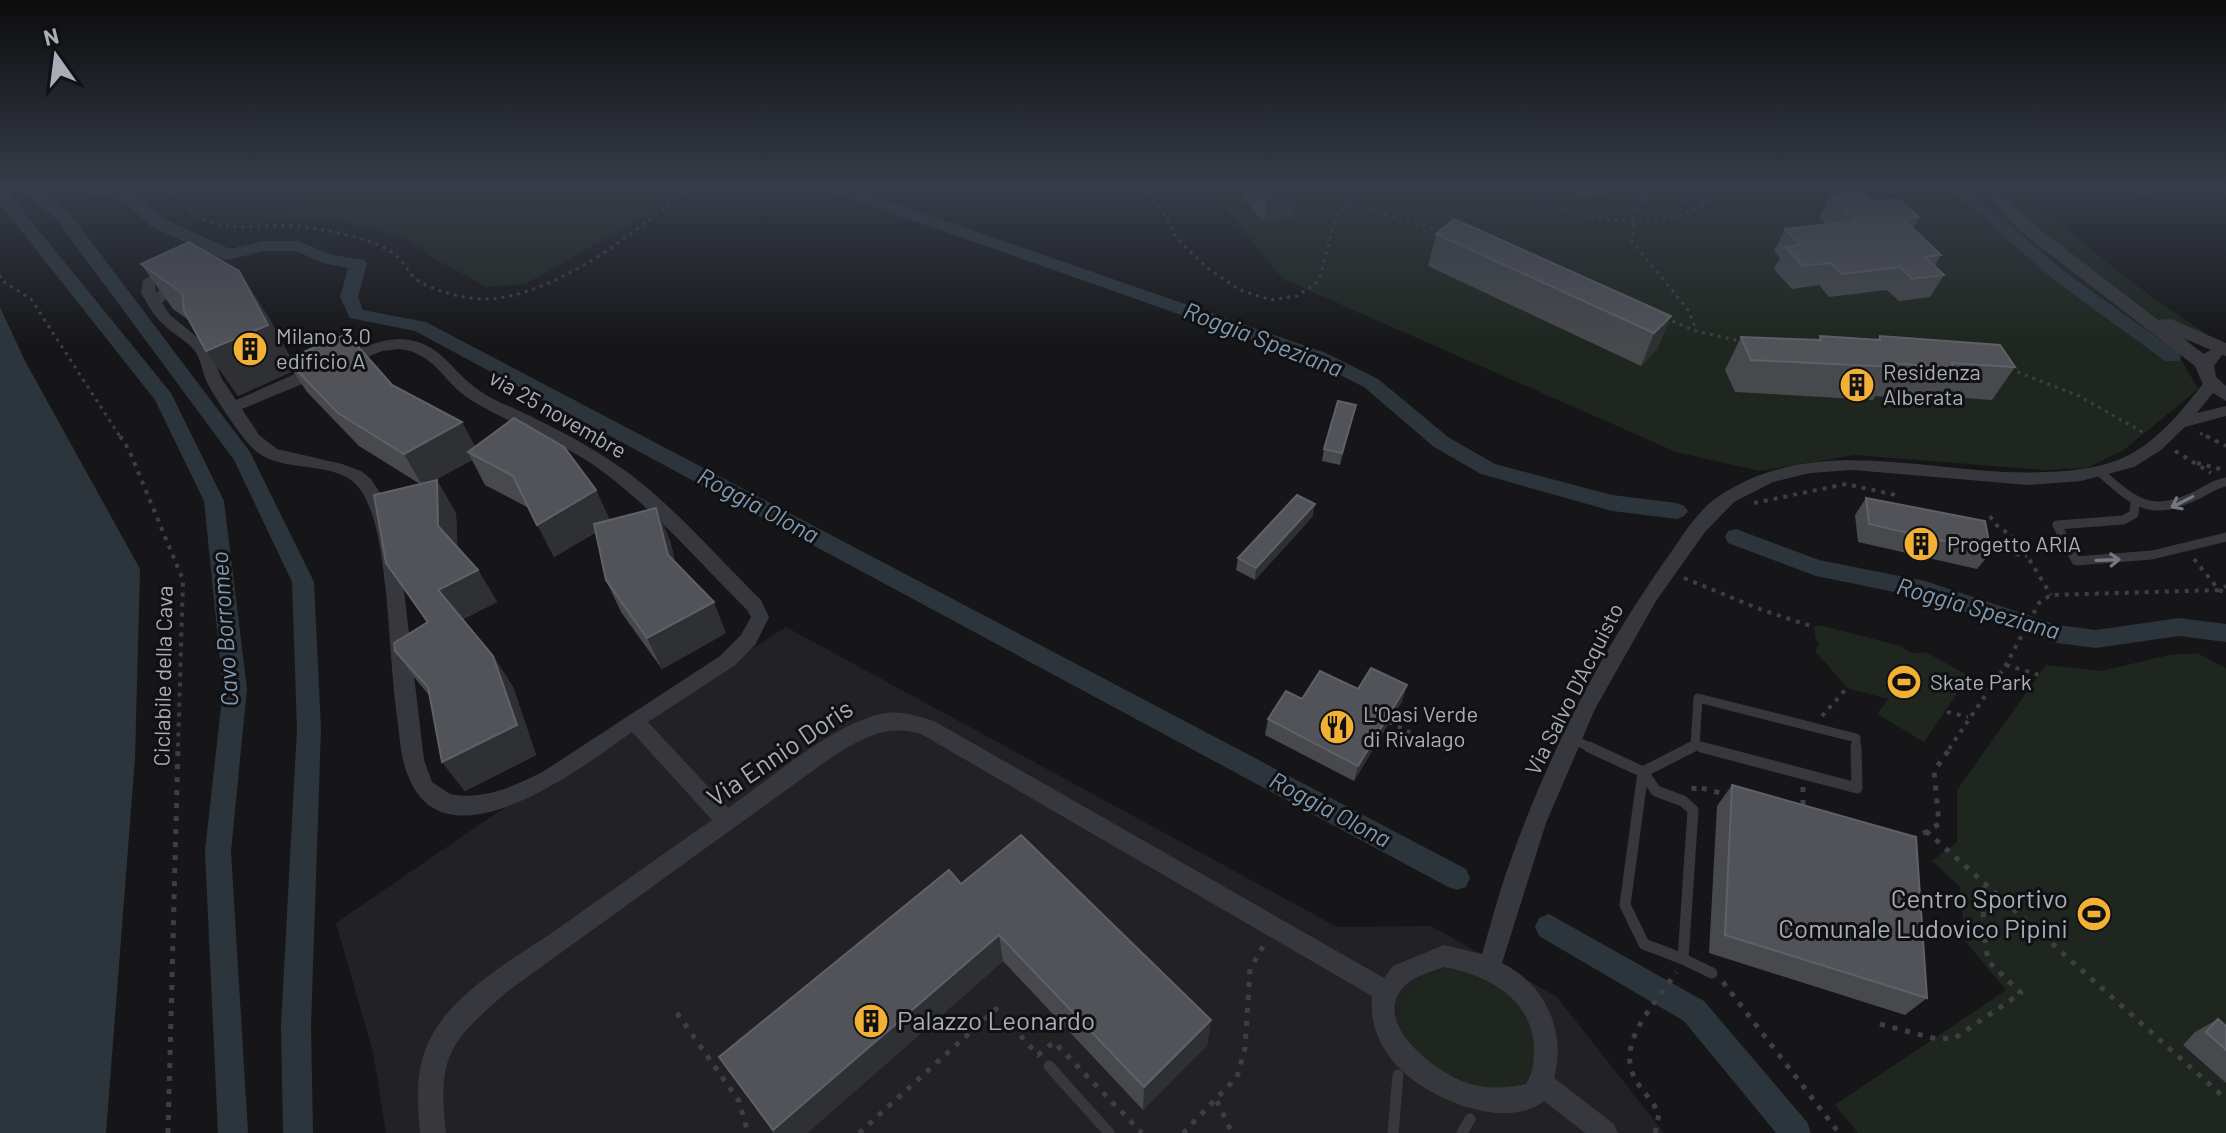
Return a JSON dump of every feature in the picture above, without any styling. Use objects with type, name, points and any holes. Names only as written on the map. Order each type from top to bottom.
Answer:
[{"type":"street","points":[[2043,240],[2204,364],[2219,389]]},
{"type":"street","points":[[2107,288],[2169,326],[2226,352]]},
{"type":"street","name":"via 25 novembre","points":[[155,302],[165,318],[203,349],[214,380],[249,434],[270,452],[348,471],[361,479],[372,494],[390,564],[404,702],[415,769],[426,788],[444,802],[466,807],[524,791],[727,661],[748,640],[760,617],[733,583],[610,468],[544,429],[476,396],[452,377],[435,355],[416,346],[399,344],[379,347],[233,407]]},
{"type":"street","points":[[2204,364],[2209,358],[2226,352]]},
{"type":"street","name":"Via Salvo D'Acquisto","points":[[1489,967],[1521,864],[1571,738],[1617,650],[1667,571],[1699,527],[1720,505],[1757,481],[1815,465],[1869,463],[2029,480],[2101,473],[2145,453],[2219,389]]},
{"type":"street","name":"Via Salvo D'Acquisto","points":[[2180,423],[2226,411]]},
{"type":"street","name":"Via Ennio Doris","points":[[433,1133],[429,1071],[454,1022],[500,983],[862,727],[889,719],[911,721],[927,727],[1388,993]]},
{"type":"street","points":[[634,720],[727,822]]},
{"type":"street","points":[[1444,956],[1468,959],[1489,967],[1513,982],[1530,1000],[1541,1022],[1547,1046],[1545,1071],[1534,1094],[1516,1110],[1466,1126],[1418,1096],[1398,1075],[1387,1054],[1382,1032],[1382,1011],[1388,993],[1402,974],[1421,962],[1444,956]]},
{"type":"street","points":[[1540,1083],[1605,1133]]},
{"type":"lane","points":[[2101,473],[2135,503],[2168,509],[2225,482]]},
{"type":"lane","points":[[2135,503],[2134,514],[2123,520],[2057,525],[2076,561],[2134,559],[2188,551],[2226,537]]},
{"type":"lane","points":[[1643,772],[1695,745],[1857,788],[1856,738],[1698,698],[1695,745]]},
{"type":"lane","points":[[1571,738],[1643,772],[1656,791],[1683,801],[1693,810],[1683,959]]},
{"type":"lane","points":[[1643,772],[1625,905],[1644,944],[1712,973]]},
{"type":"lane","points":[[1049,1066],[1109,1133]]},
{"type":"lane","points":[[1393,1133],[1398,1075]]},
{"type":"path","points":[[357,240],[394,253],[408,275],[424,284],[481,299],[521,292],[595,256],[618,240]]},
{"type":"path","points":[[1178,240],[1210,270],[1240,290],[1271,300],[1297,296],[1319,281],[1330,240]]},
{"type":"path","points":[[1632,240],[1688,310],[1696,331]]},
{"type":"path","name":"Ciclabile della Cava","points":[[0,275],[1,280],[31,299],[129,450],[183,580],[168,1133]]},
{"type":"path","points":[[1658,316],[1696,331],[1753,344]]},
{"type":"path","points":[[2001,366],[2079,396],[2225,482]]},
{"type":"path","points":[[2191,461],[2226,470]]},
{"type":"path","points":[[1720,505],[1736,514],[1752,503],[1767,503],[1846,484],[1900,496]]},
{"type":"path","points":[[1990,516],[1995,524],[2018,541],[2051,595]]},
{"type":"path","points":[[1974,546],[2027,556]]},
{"type":"path","points":[[2188,551],[2219,590]]},
{"type":"path","points":[[1667,571],[1762,610],[1814,627]]},
{"type":"path","points":[[2219,590],[2226,586]]},
{"type":"path","points":[[1905,845],[1939,824],[1934,771],[2006,665],[2039,603],[2051,595],[2219,590],[2226,593]]},
{"type":"path","points":[[2006,665],[2039,675]]},
{"type":"path","points":[[1812,727],[1847,688]]},
{"type":"path","points":[[1947,712],[1968,717]]},
{"type":"path","points":[[1389,722],[1447,750]]},
{"type":"path","points":[[1802,774],[1803,817]]},
{"type":"path","points":[[1693,810],[1694,786],[1735,797]]},
{"type":"path","points":[[1926,831],[2226,1099]]},
{"type":"path","points":[[1880,1024],[1936,1039],[1955,1038],[2021,993],[1988,961],[1983,923],[1984,883]]},
{"type":"path","points":[[1183,1133],[1237,1077],[1245,1048],[1250,969],[1274,927]]},
{"type":"path","points":[[1712,973],[1718,975],[1839,1133]]},
{"type":"path","points":[[1655,1133],[1661,1118],[1658,1107],[1633,1079],[1630,1059],[1633,1040],[1652,1006],[1670,984]]},
{"type":"path","points":[[859,1133],[996,1009],[1038,1055],[1054,1042],[1142,1133]]},
{"type":"path","points":[[677,1013],[739,1101],[748,1133]]},
{"type":"path","points":[[1217,1101],[1232,1133]]},
{"type":"shaded area","points":[[408,240],[604,240],[525,284],[487,287],[435,259]]},
{"type":"shaded area","points":[[1251,240],[2080,240],[2156,300],[2205,333],[2174,347],[2198,389],[2124,450],[2087,468],[2044,470],[1855,455],[1760,471],[1676,452],[1283,279]]},
{"type":"shaded area","points":[[0,307],[25,361],[140,569],[135,758],[106,1133],[0,1133]]},
{"type":"shaded area","name":"Skate Park","points":[[1819,625],[1901,646],[1913,653],[1926,652],[1969,676],[1924,742],[1877,714],[1888,699],[1847,688],[1815,651],[1820,643],[1816,641],[1814,627]]},
{"type":"shaded area","points":[[786,627],[1337,927],[1431,926],[1557,997],[1664,1133],[386,1133],[373,1052],[336,923],[489,818]]},
{"type":"shaded area","name":"Centro Sportivo Comunale Ludovico Pipini","points":[[2197,653],[2226,668],[2226,1133],[1858,1133],[1835,1105],[2006,990],[1965,941],[1960,887],[1932,861],[1957,842],[1957,790],[2046,665],[2101,671],[2169,655]]},
{"type":"shaded area","points":[[1444,970],[1475,974],[1498,986],[1520,1008],[1533,1036],[1532,1066],[1526,1080],[1513,1092],[1482,1106],[1457,1106],[1435,1095],[1416,1077],[1403,1054],[1397,1030],[1401,1006],[1416,985]]},
{"type":"building","points":[[1449,240],[1501,240],[1671,316],[1654,333]]},
{"type":"building","points":[[1795,240],[1925,240],[1941,255],[1925,257],[1944,275],[1912,279],[1900,267],[1842,274],[1831,263],[1803,266],[1785,247],[1800,245]]},
{"type":"building","points":[[189,242],[239,271],[268,325],[206,351],[184,311],[182,293],[141,264]]},
{"type":"building","points":[[347,334],[392,385],[462,422],[404,454],[338,413],[286,359]]},
{"type":"building","points":[[1820,336],[1880,340],[1880,336],[2000,345],[2015,367],[1952,363],[1954,368],[1892,363],[1893,367],[1751,360],[1741,337],[1821,340]]},
{"type":"building","points":[[1338,401],[1356,405],[1342,453],[1324,449]]},
{"type":"building","points":[[514,418],[564,447],[596,490],[537,525],[513,476],[468,452]]},
{"type":"building","points":[[437,480],[438,526],[478,570],[438,590],[493,656],[517,725],[442,762],[428,687],[395,651],[394,643],[428,622],[386,563],[374,495]]},
{"type":"building","points":[[1297,495],[1315,504],[1256,568],[1238,558]]},
{"type":"building","points":[[1866,498],[1985,521],[1991,552],[1869,524]]},
{"type":"building","points":[[656,508],[668,555],[714,602],[647,638],[606,580],[594,524]]},
{"type":"building","points":[[1371,668],[1407,685],[1358,766],[1268,719],[1286,691],[1302,699],[1320,671],[1358,689]]},
{"type":"building","points":[[1732,785],[1916,837],[1927,998],[1725,935]]},
{"type":"building","points":[[1021,835],[1211,1020],[1144,1087],[999,935],[773,1130],[719,1057],[949,870],[961,884]]},
{"type":"building","points":[[2218,1019],[2226,1026],[2226,1050],[2206,1032]]},
{"type":"waterway","name":"Cavo Borromeo","points":[[37,240],[164,398],[214,501],[235,689],[218,851],[233,1133]]},
{"type":"waterway","points":[[81,240],[243,457],[303,582],[309,729],[296,1025],[298,1133]]},
{"type":"waterway","name":"Roggia Olona","points":[[195,240],[228,255],[263,246],[298,246],[329,259],[358,264],[349,297],[356,314],[420,326],[1457,878]]},
{"type":"waterway","name":"Roggia Speziana","points":[[984,240],[1319,357],[1371,383],[1441,442],[1488,469],[1612,503],[1677,511]]},
{"type":"waterway","points":[[2015,240],[2115,318],[2172,357]]},
{"type":"waterway","name":"Roggia Speziana","points":[[1736,537],[1816,568],[1925,590],[2057,634],[2096,639],[2179,627],[2226,633]]},
{"type":"waterway","name":"Roggia Olona","points":[[1549,927],[1694,1011],[1796,1133]]},
{"type":"place","name":"Milano 3.0 edificio A","points":[[250,349]]},
{"type":"place","name":"Residenza Alberata","points":[[1857,385]]},
{"type":"place","name":"Progetto ARIA","points":[[1921,544]]},
{"type":"place","name":"Skate Park","points":[[1904,682]]},
{"type":"place","name":"L'Oasi Verde di Rivalago","points":[[1337,727]]},
{"type":"place","name":"Centro Sportivo Comunale Ludovico Pipini","points":[[2094,914]]},
{"type":"place","name":"Palazzo Leonardo","points":[[871,1021]]}]
